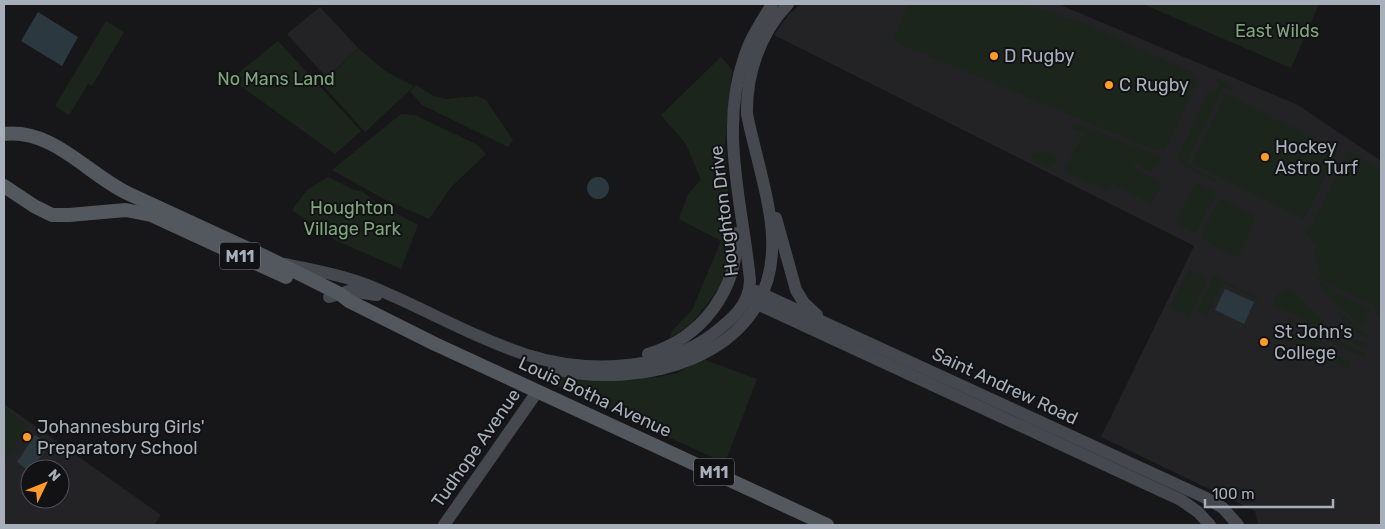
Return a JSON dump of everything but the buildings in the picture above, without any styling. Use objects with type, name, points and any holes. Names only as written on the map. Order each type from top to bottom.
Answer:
[{"type":"main road","name":"Houghton Drive","points":[[754,296],[735,172],[732,121],[740,69],[747,48],[772,4]]},
{"type":"main road","points":[[763,41],[769,22],[780,4]]},
{"type":"main road","name":"Houghton Drive","points":[[333,295],[361,291],[386,298],[526,361],[560,371],[596,375],[638,374],[665,369],[692,360],[730,336],[770,269],[772,237],[749,127],[747,107],[749,82],[763,41],[788,4]]},
{"type":"main road","points":[[733,145],[739,134],[749,127]]},
{"type":"main road","name":"M11","points":[[4,134],[21,133],[49,142],[74,156],[100,178],[127,193],[274,261],[333,295]]},
{"type":"main road","points":[[755,150],[796,290],[812,310],[838,328]]},
{"type":"main road","points":[[607,365],[652,353],[675,343],[698,326],[722,297],[731,278],[736,254],[737,224],[733,182],[735,172]]},
{"type":"main road","name":"M11","points":[[4,186],[34,206],[52,215],[126,210],[151,215],[333,295]]},
{"type":"main road","name":"Houghton Drive","points":[[274,261],[362,282],[528,355],[572,364],[607,365],[650,361],[692,347],[720,328],[754,296]]},
{"type":"main road","name":"Louis Botha Avenue","points":[[333,295],[341,302],[348,302],[827,525]]},
{"type":"main road","name":"Saint Andrew Road","points":[[754,296],[838,328],[1206,498],[1223,508],[1238,525]]},
{"type":"main road","name":"Saint Andrew Road","points":[[754,296],[1181,500],[1198,512],[1210,525]]},
{"type":"main road","name":"Tudhope Avenue","points":[[444,525],[538,392]]},
{"type":"shaded area","name":"St John's College","points":[[801,4],[1058,4],[1298,105],[1381,161],[1381,525],[1258,525],[1255,511],[1101,437],[1194,246],[774,35],[789,14]]},
{"type":"shaded area","points":[[320,7],[358,48],[327,78],[287,34]]},
{"type":"shaded area","points":[[38,12],[78,37],[62,66],[21,41]]},
{"type":"shaded area","points":[[598,177],[606,180],[609,188],[606,196],[598,199],[590,196],[587,188],[590,180]]},
{"type":"shaded area","points":[[1225,289],[1254,302],[1244,324],[1215,310]]},
{"type":"shaded area","name":"Johannesburg Girls' Preparatory School","points":[[4,404],[161,515],[154,525],[4,525]]},
{"type":"shaded area","points":[[35,435],[49,445],[39,459],[20,459],[20,464],[17,462]]},
{"type":"green space","points":[[909,4],[1022,4],[1073,19],[1191,72],[1198,80],[1165,150],[1155,150],[900,44],[893,39]]},
{"type":"green space","name":"East Wilds","points":[[1143,4],[1319,4],[1291,68]]},
{"type":"green space","points":[[106,21],[124,32],[92,86],[88,84],[69,115],[55,106]]},
{"type":"green space","name":"No Mans Land","points":[[278,41],[361,131],[335,154],[231,79]]},
{"type":"green space","points":[[358,48],[385,71],[414,86],[365,132],[322,84]]},
{"type":"green space","points":[[721,57],[732,70],[725,146],[732,246],[722,285],[691,324],[670,338],[672,331],[692,310],[721,241],[679,219],[688,194],[701,180],[686,144],[661,115]]},
{"type":"green space","points":[[1216,78],[1235,87],[1233,91],[1223,87],[1186,164],[1216,180],[1215,182],[1185,167],[1177,159],[1208,91],[1214,94],[1220,84],[1214,80]]},
{"type":"green space","points":[[416,85],[434,96],[446,99],[477,96],[486,100],[513,140],[508,147],[422,105],[410,91]]},
{"type":"green space","name":"Hockey Astro Turf","points":[[1226,94],[1338,151],[1304,219],[1192,163]]},
{"type":"green space","points":[[401,114],[415,115],[478,145],[486,154],[451,187],[429,219],[384,199],[332,170]]},
{"type":"green space","points":[[1076,123],[1161,157],[1161,162],[1154,165],[1151,172],[1135,164],[1133,167],[1162,183],[1151,205],[1112,183],[1107,191],[1063,171],[1084,133],[1071,128]]},
{"type":"green space","points":[[1043,150],[1056,158],[1057,162],[1050,169],[1036,162],[1032,156],[1033,153],[1041,153]]},
{"type":"green space","points":[[1350,150],[1381,171],[1381,308],[1379,308],[1381,309],[1381,316],[1375,313],[1378,307],[1317,279],[1321,274],[1313,251],[1316,247],[1304,230],[1310,228]]},
{"type":"green space","name":"Houghton Village Park","points":[[328,177],[354,190],[362,191],[372,200],[418,225],[401,269],[333,239],[292,210],[307,190]]},
{"type":"green space","points":[[1196,182],[1217,193],[1195,234],[1175,223]]},
{"type":"green space","points":[[1220,198],[1256,217],[1238,258],[1200,238]]},
{"type":"green space","points":[[1189,269],[1208,279],[1189,317],[1170,307]]},
{"type":"green space","points":[[1214,276],[1259,298],[1258,300],[1223,283],[1207,316],[1197,311]]},
{"type":"green space","points":[[1317,281],[1370,309],[1363,327],[1327,294]]},
{"type":"green space","points":[[1290,288],[1329,327],[1369,345],[1366,349],[1272,305],[1278,294]]},
{"type":"green space","points":[[1339,312],[1367,335],[1369,338],[1346,325]]},
{"type":"green space","points":[[1289,317],[1366,354],[1366,358],[1287,321]]},
{"type":"green space","points":[[1288,326],[1293,328],[1293,334],[1298,337],[1301,332],[1352,358],[1318,342],[1315,354],[1310,352],[1308,346],[1303,343],[1301,347],[1282,338],[1289,330]]},
{"type":"green space","points":[[1330,352],[1351,362],[1348,368],[1320,355]]},
{"type":"green space","points":[[705,360],[757,379],[725,463],[554,385],[561,373],[620,378],[658,377],[678,373],[689,365]]},
{"type":"green space","points":[[4,408],[28,425],[4,462]]},
{"type":"place","name":"D Rugby","points":[[994,56]]},
{"type":"place","name":"C Rugby","points":[[1109,85]]},
{"type":"place","name":"Hockey Astro Turf","points":[[1265,157]]},
{"type":"place","name":"St John's College","points":[[1264,342]]},
{"type":"place","name":"Johannesburg Girls' Preparatory School","points":[[27,437]]}]
